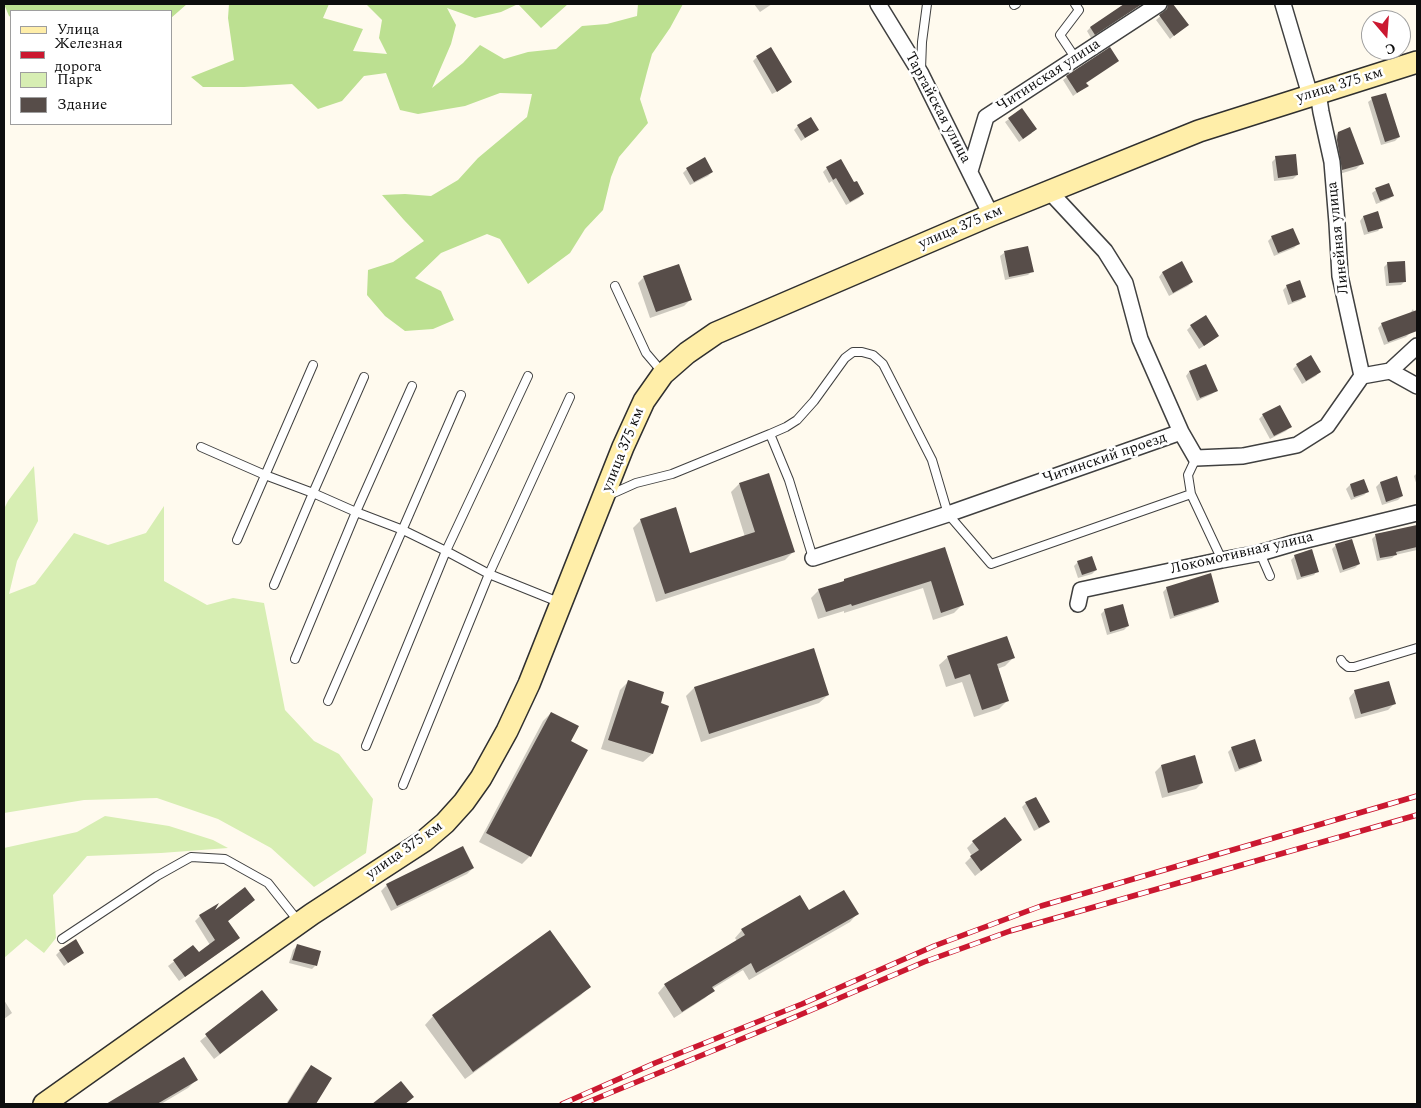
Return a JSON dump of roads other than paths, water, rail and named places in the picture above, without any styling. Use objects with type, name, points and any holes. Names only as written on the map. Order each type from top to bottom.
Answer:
[{"type":"main road","name":"улица 375 км","points":[[44,1104],[299,922],[424,841],[445,823],[464,802],[481,778],[507,731],[529,684],[638,414],[644,402],[664,374],[686,353],[716,333],[991,215],[1198,131],[1417,62]]},
{"type":"street","name":"Таргайская улица","points":[[878,4],[921,74],[991,215]]},
{"type":"street","name":"Читинская улица","points":[[970,171],[986,117],[1159,4]]},
{"type":"street","name":"Линейная улица","points":[[1283,4],[1321,112],[1332,162],[1340,276],[1362,376]]},
{"type":"street","points":[[1050,192],[1105,251],[1125,283],[1140,339],[1181,432]]},
{"type":"street","points":[[1390,372],[1417,346]]},
{"type":"street","points":[[1196,458],[1243,456],[1297,445],[1327,426],[1362,376],[1390,372],[1417,386]]},
{"type":"street","name":"Читинский проезд","points":[[813,558],[948,514],[1181,432],[1196,458]]},
{"type":"street","name":"Локомотивная улица","points":[[1078,604],[1081,590],[1260,553],[1417,513]]},
{"type":"lane","points":[[921,74],[922,42],[927,4]]},
{"type":"lane","points":[[1075,4],[1079,10],[1060,36],[1076,59]]},
{"type":"lane","points":[[615,286],[646,353],[664,374]]},
{"type":"lane","points":[[604,497],[636,483],[672,474],[786,427],[797,420],[814,401],[844,358],[852,352],[873,355],[883,364],[932,460],[948,514],[990,564],[1192,494]]},
{"type":"lane","points":[[236,540],[313,365]]},
{"type":"lane","points":[[366,746],[446,551],[528,376]]},
{"type":"lane","points":[[274,585],[364,377]]},
{"type":"lane","points":[[295,659],[356,512],[412,386]]},
{"type":"lane","points":[[328,701],[462,395]]},
{"type":"lane","points":[[403,785],[489,574],[570,397]]},
{"type":"lane","points":[[770,434],[789,480],[813,558]]},
{"type":"lane","points":[[201,447],[265,475],[403,530],[489,574],[561,603]]},
{"type":"lane","points":[[1196,458],[1188,475],[1192,494],[1222,560]]},
{"type":"lane","points":[[1260,553],[1270,576]]},
{"type":"lane","points":[[1341,660],[1348,667],[1354,667],[1417,648]]},
{"type":"lane","points":[[62,939],[157,876],[191,857],[226,859],[268,883],[299,922]]},
{"type":"railway","points":[[562,1104],[655,1063],[802,1004],[934,946],[1041,906],[1417,796]]},
{"type":"railway","points":[[583,1104],[924,962],[1010,931],[1417,815]]}]
